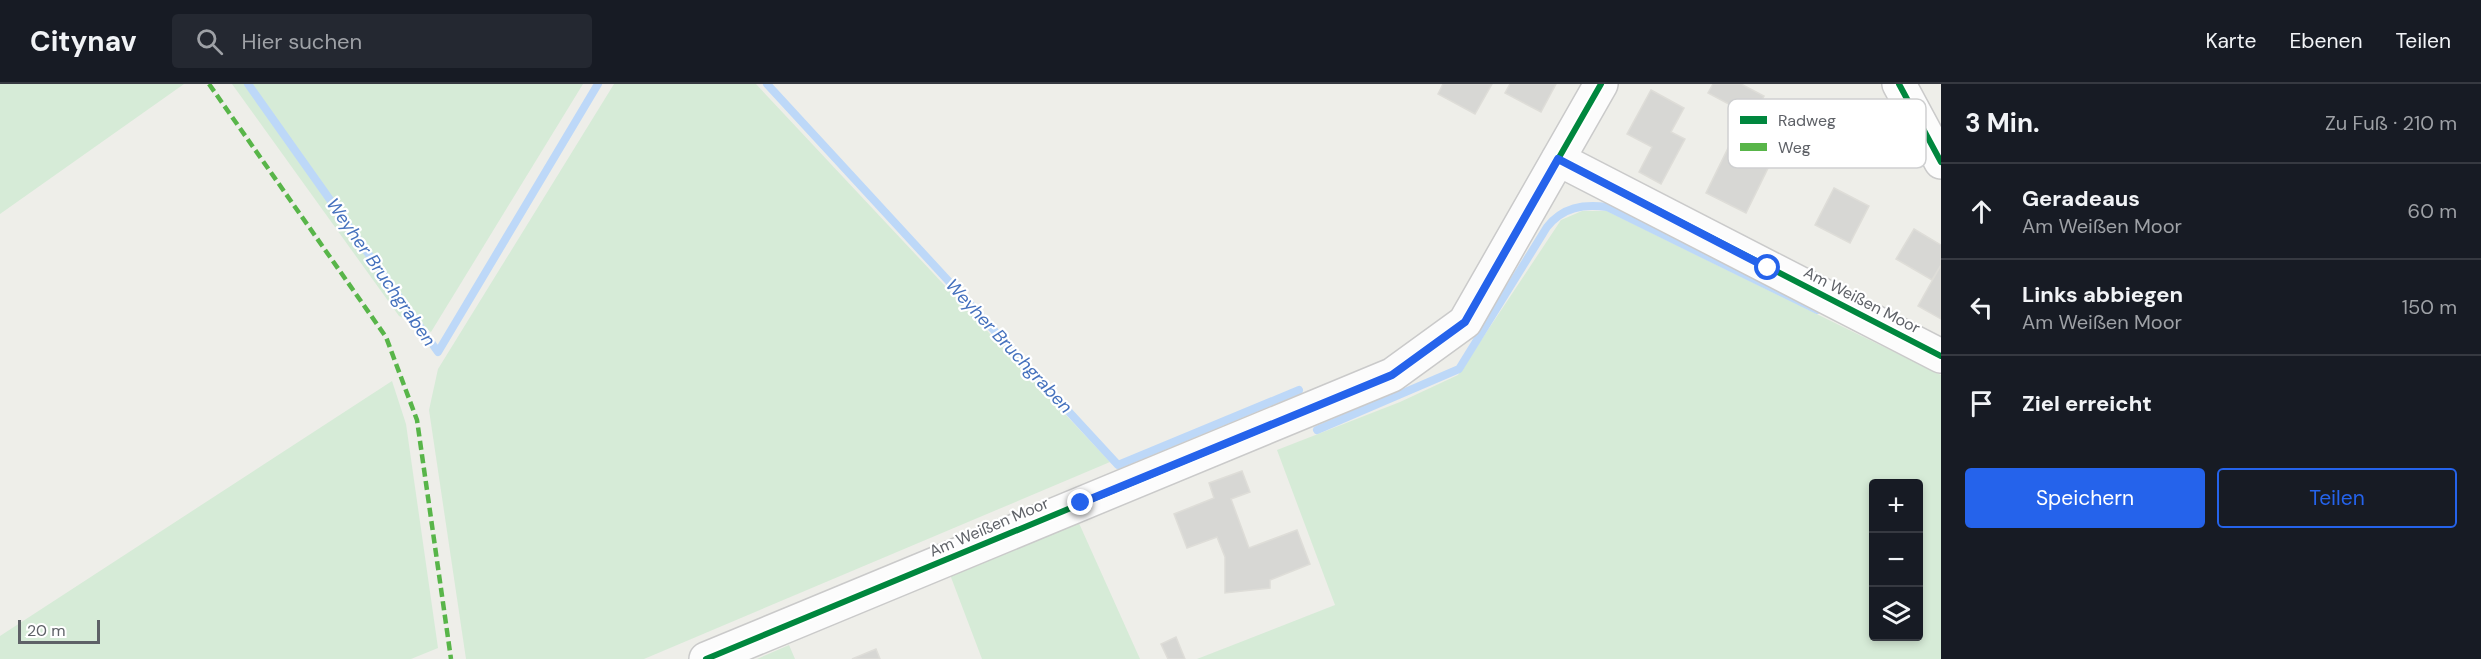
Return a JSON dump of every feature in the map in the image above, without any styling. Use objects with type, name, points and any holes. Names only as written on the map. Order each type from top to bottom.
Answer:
[{"type":"street","points":[[1558,159],[1600,84]]},
{"type":"street","points":[[1899,84],[1907,99]]},
{"type":"street","points":[[1926,134],[1941,162]]},
{"type":"street","name":"Am Weißen Moor","points":[[706,659],[1392,375],[1465,322],[1558,159],[1941,356]]},
{"type":"green space","points":[[0,84],[184,84],[0,214]]},
{"type":"green space","points":[[232,84],[583,84],[431,332],[399,316]]},
{"type":"green space","points":[[614,84],[756,84],[1110,462],[644,659],[466,659],[429,410],[438,369]]},
{"type":"green space","points":[[1582,211],[1607,211],[1941,375],[1941,659],[1197,659],[1335,605],[1277,450],[1400,402],[1458,375],[1561,220]]},
{"type":"green space","points":[[392,381],[406,424],[438,648],[411,659],[0,659],[0,636]]},
{"type":"green space","points":[[1078,521],[1140,659],[982,659],[949,572]]},
{"type":"green space","points":[[789,645],[795,659],[757,659]]},
{"type":"building","points":[[1443,84],[1492,84],[1475,114],[1438,94]]},
{"type":"building","points":[[1510,84],[1556,84],[1541,112],[1505,93]]},
{"type":"building","points":[[1713,84],[1741,84],[1764,96],[1762,99],[1728,99],[1728,104],[1708,93]]},
{"type":"building","points":[[1651,90],[1684,108],[1671,132],[1685,139],[1661,184],[1639,172],[1652,147],[1627,134]]},
{"type":"building","points":[[1728,148],[1728,168],[1768,168],[1746,213],[1706,193]]},
{"type":"building","points":[[1834,188],[1869,206],[1850,243],[1815,225]]},
{"type":"building","points":[[1914,229],[1941,245],[1941,265],[1932,280],[1896,259]]},
{"type":"building","points":[[1941,265],[1941,319],[1918,306]]},
{"type":"building","points":[[1242,471],[1250,492],[1231,499],[1249,548],[1297,530],[1310,564],[1270,580],[1270,588],[1225,593],[1225,557],[1217,537],[1187,548],[1174,514],[1214,498],[1209,483]]},
{"type":"building","points":[[1176,637],[1185,659],[1168,659],[1161,644]]},
{"type":"building","points":[[876,649],[880,659],[852,659]]},
{"type":"waterway","name":"Weyher Bruchgraben","points":[[248,84],[438,352],[598,84]]},
{"type":"waterway","name":"Weyher Bruchgraben","points":[[767,84],[1118,465],[1299,390]]},
{"type":"waterway","name":"Weyher Bruchgraben","points":[[1317,430],[1459,369],[1547,227],[1560,215],[1574,208],[1607,207],[1817,310]]},
{"type":"marked path","points":[[209,84],[386,337],[417,420],[451,659]]},
{"type":"cycle path","points":[[706,659],[1392,375],[1465,322],[1601,84]]},
{"type":"cycle path","points":[[1899,84],[1907,99]]},
{"type":"cycle path","points":[[1926,134],[1941,162]]},
{"type":"cycle path","points":[[1558,159],[1941,356]]},
{"type":"route","points":[[1081,503],[1392,375],[1465,322],[1558,159],[1768,268]]}]
